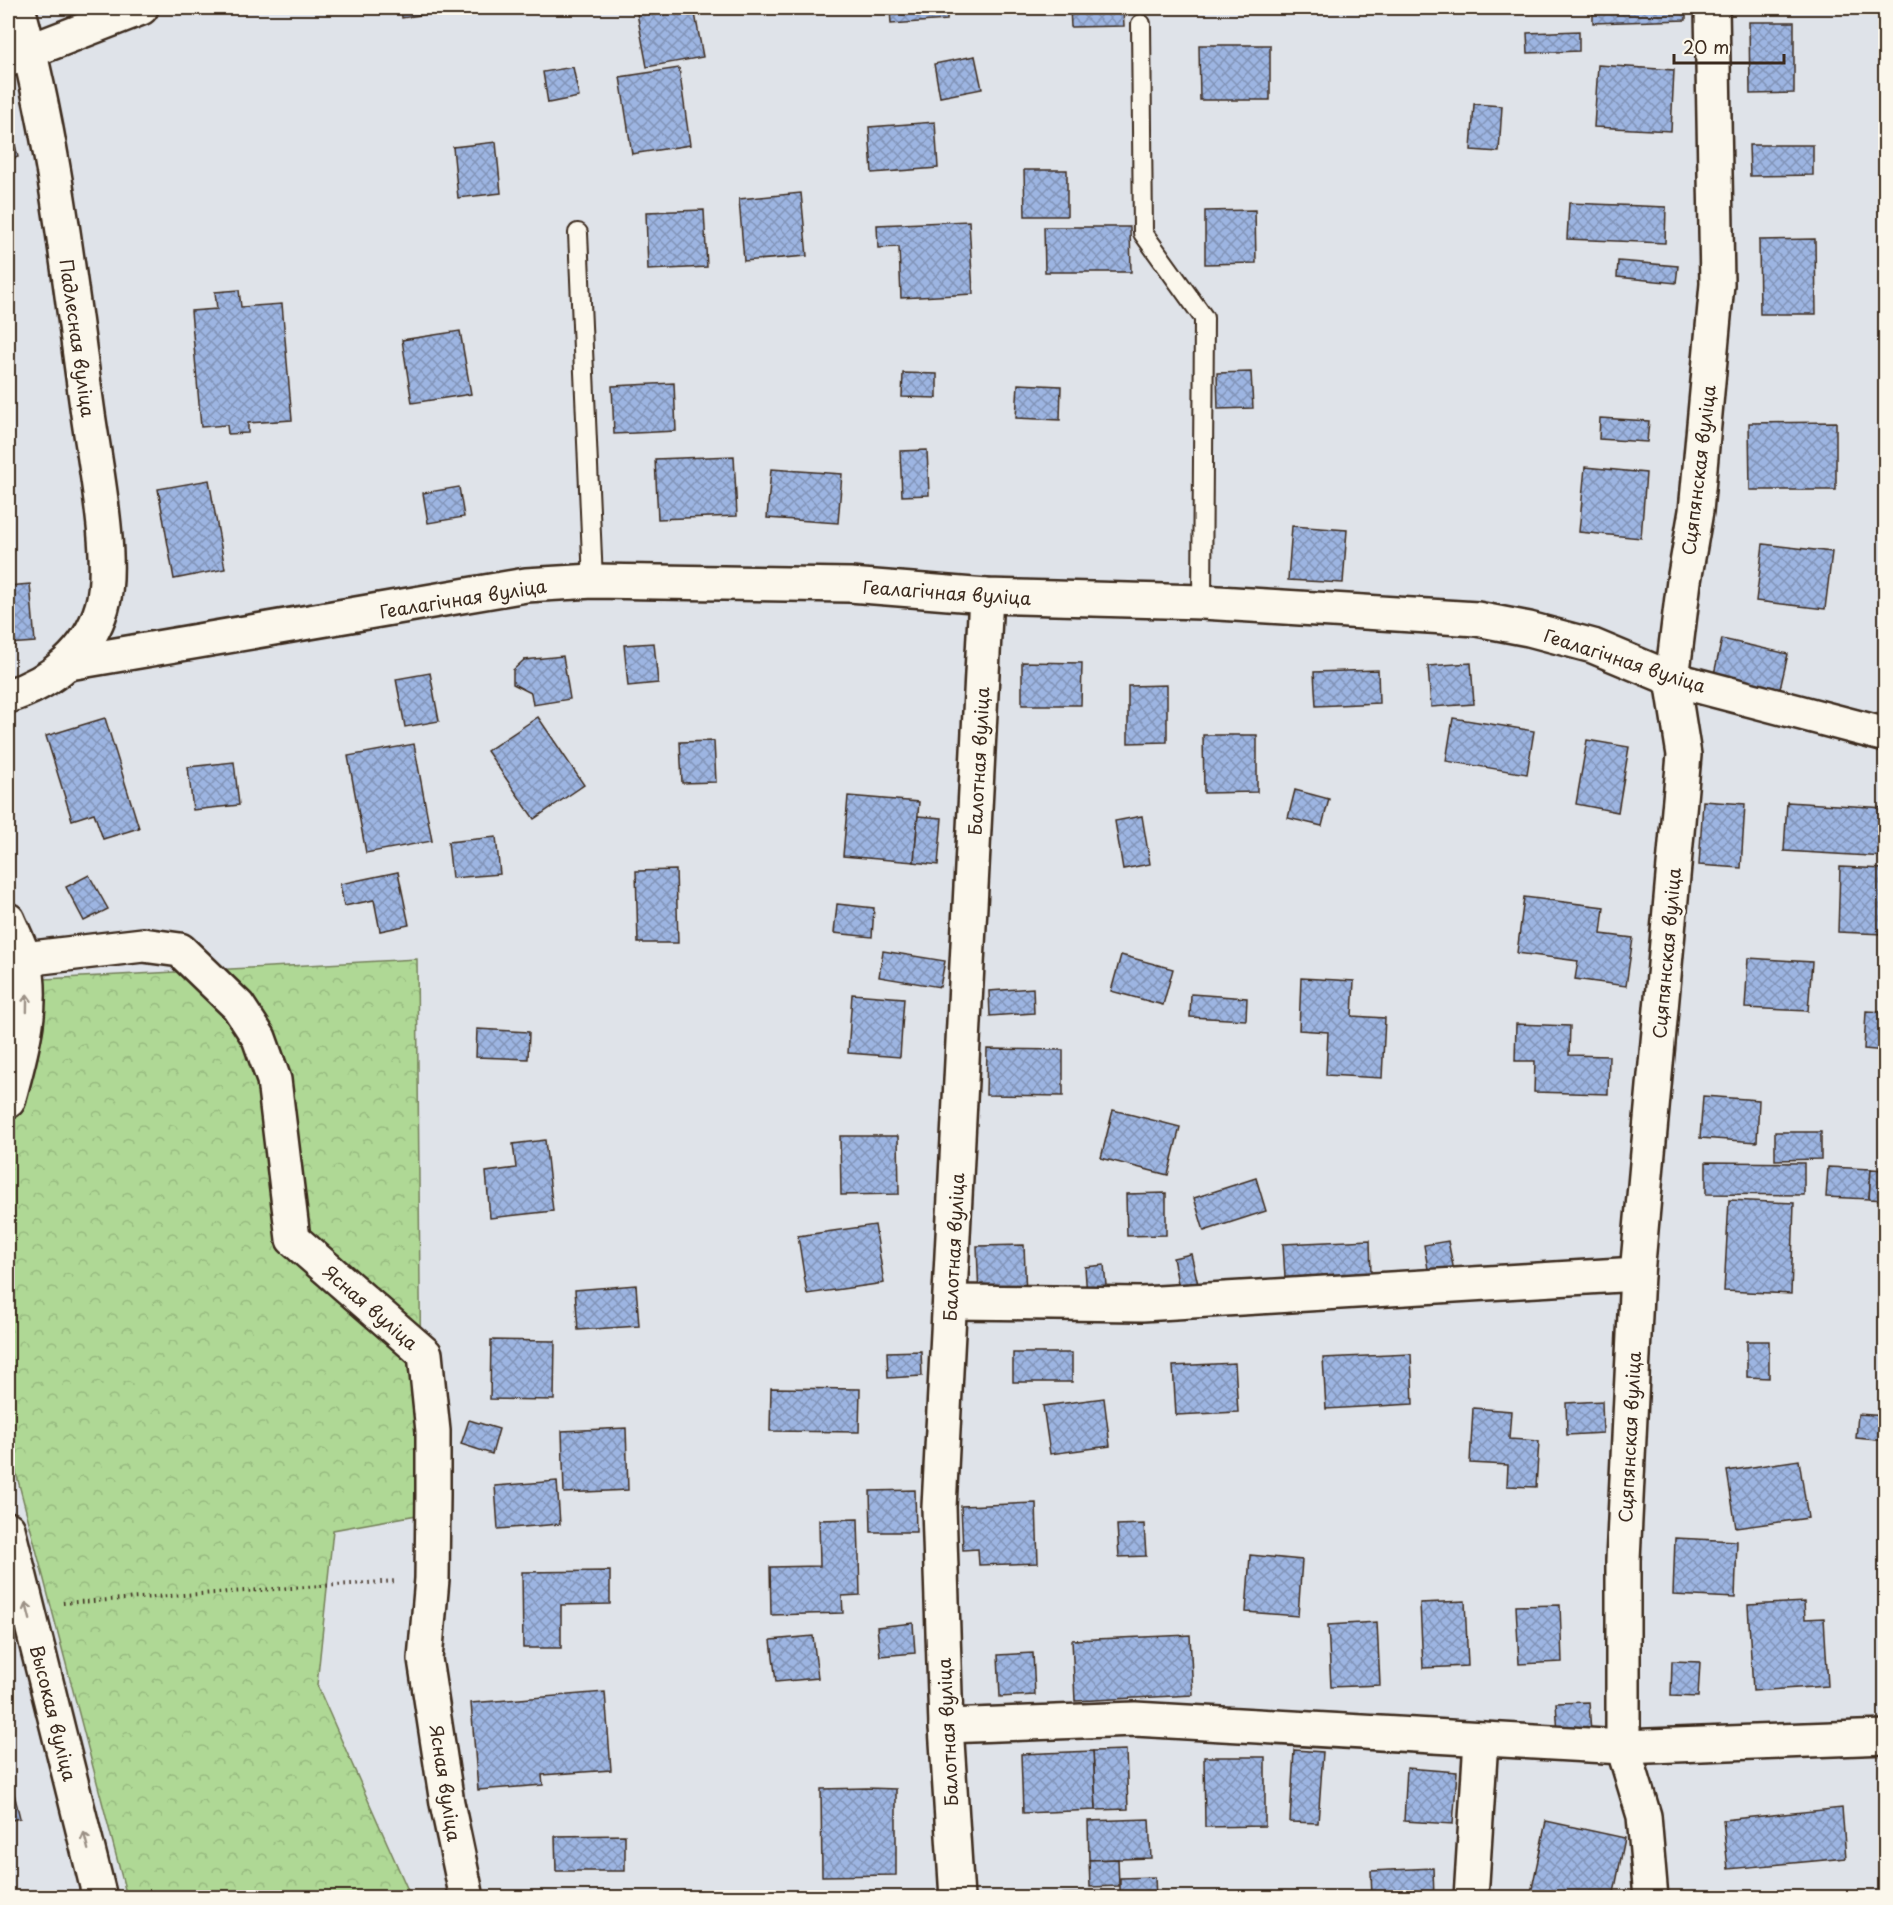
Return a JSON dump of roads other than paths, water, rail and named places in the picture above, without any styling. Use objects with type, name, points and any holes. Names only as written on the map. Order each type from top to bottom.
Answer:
[{"type":"street","name":"Падлесная вуліца","points":[[18,8],[19,60],[50,139],[103,530],[106,586],[102,608],[93,628],[69,663]]},
{"type":"street","points":[[19,60],[141,8]]},
{"type":"street","name":"Сцяпянская вуліца","points":[[1651,1898],[1644,1816],[1623,1747],[1623,1560],[1637,1274],[1684,755],[1672,679],[1684,581],[1696,511],[1717,284],[1712,8]]},
{"type":"street","name":"Геалагічная вуліца","points":[[8,696],[27,690],[69,663],[526,585],[593,582],[850,585],[986,596],[1202,602],[1477,619],[1530,629],[1593,646],[1672,679],[1886,735]]},
{"type":"street","name":"Балотная вуліца","points":[[957,1898],[946,1726],[939,1507],[986,596]]},
{"type":"street","points":[[8,920],[24,959],[28,1003],[20,1054],[8,1101]]},
{"type":"street","name":"Ясная вуліца","points":[[24,959],[143,945],[180,950],[238,1006],[259,1038],[274,1080],[293,1239],[424,1354],[433,1431],[432,1579],[425,1659],[447,1803],[467,1898]]},
{"type":"street","points":[[950,1302],[1142,1304],[1637,1274]]},
{"type":"street","name":"Высокая вуліца","points":[[8,1529],[100,1898]]},
{"type":"street","points":[[946,1726],[1135,1719],[1623,1747],[1886,1737]]},
{"type":"street","points":[[1471,1898],[1481,1740]]},
{"type":"lane","points":[[1141,24],[1143,232],[1204,318],[1202,602]]},
{"type":"lane","points":[[578,232],[593,582]]}]
